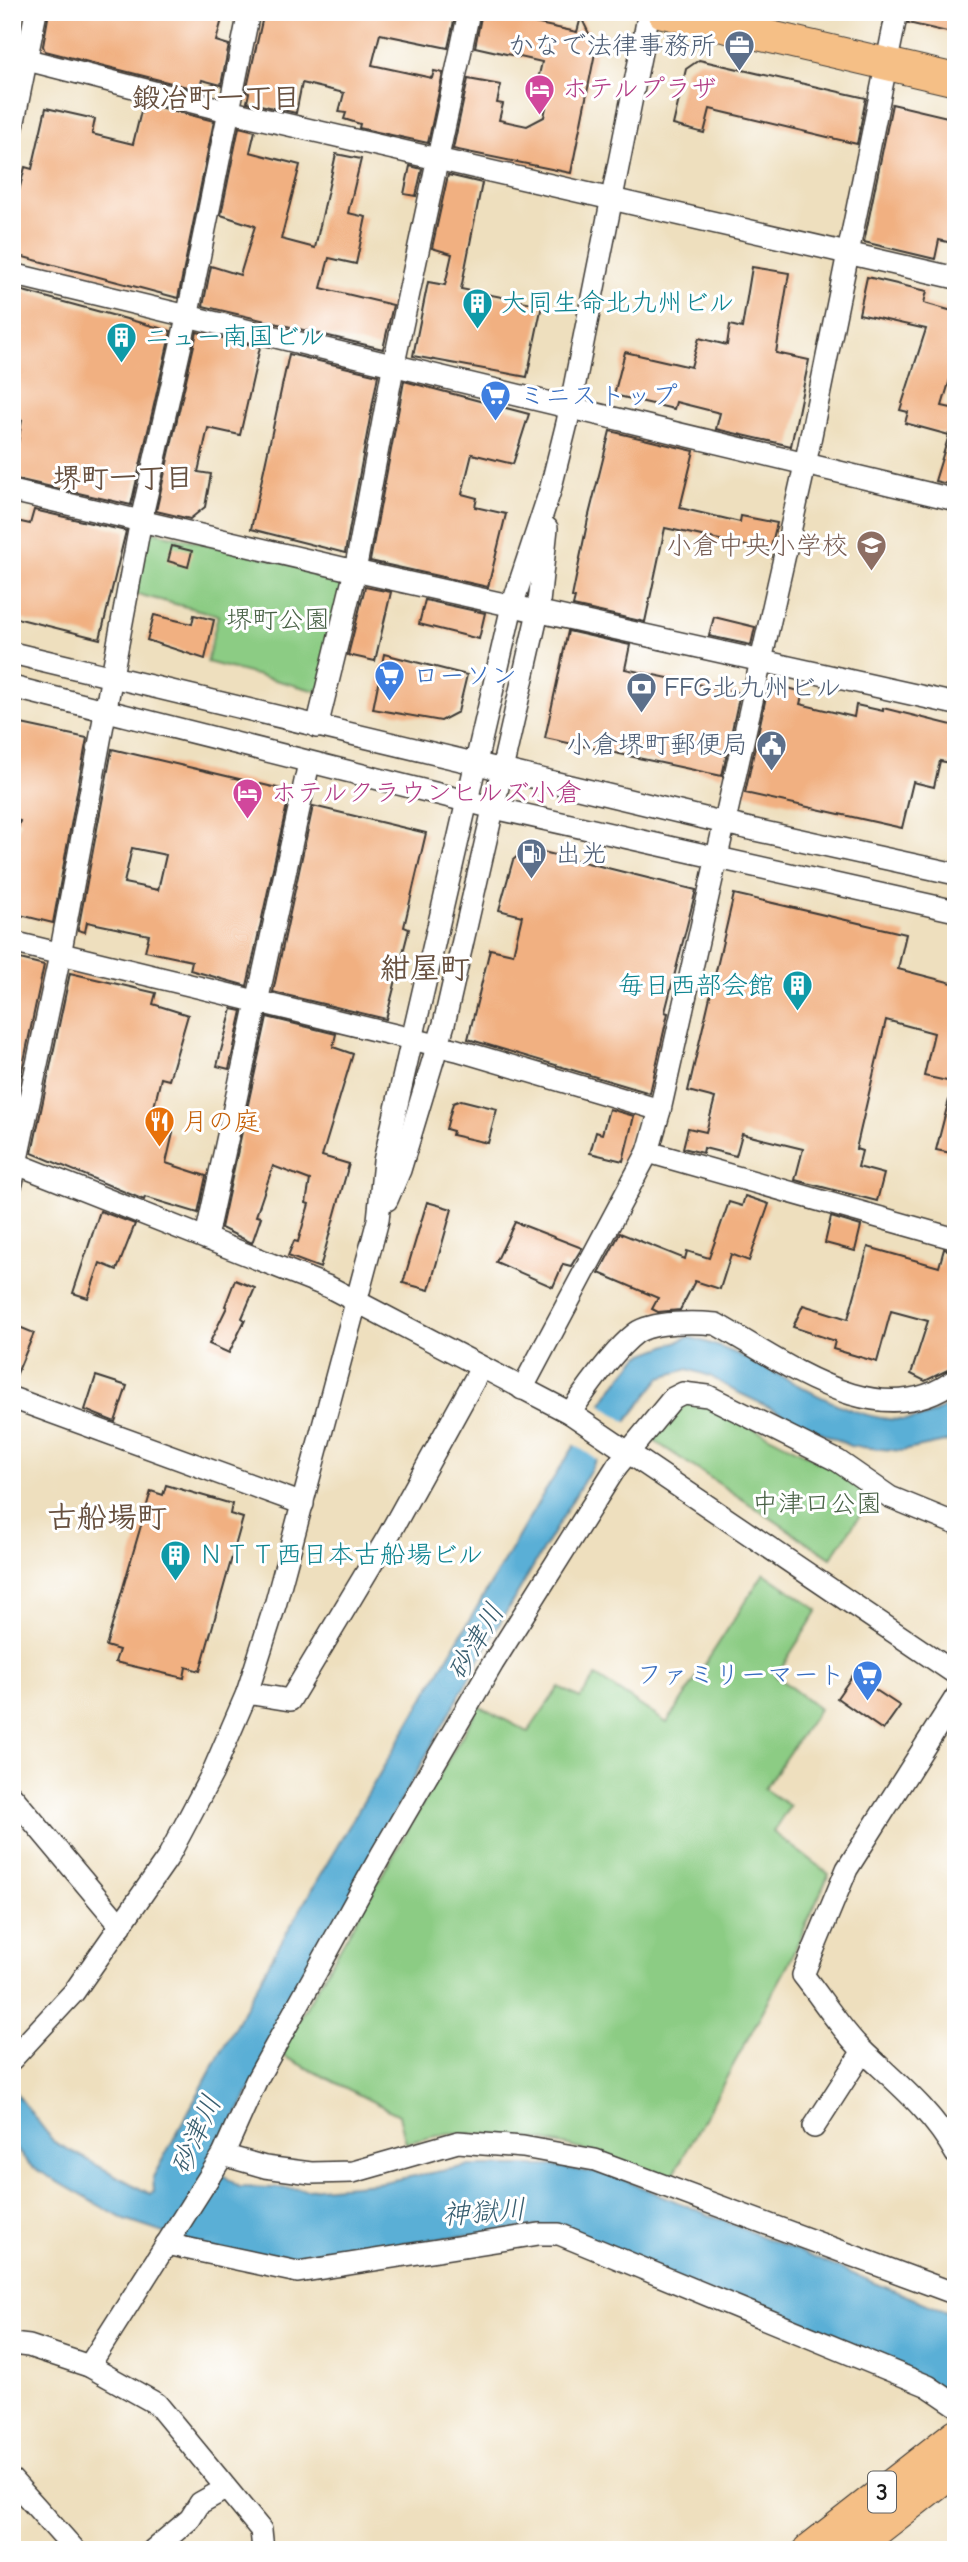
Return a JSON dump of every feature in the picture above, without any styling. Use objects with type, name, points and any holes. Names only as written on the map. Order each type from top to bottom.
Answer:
[{"type":"highway","points":[[663,12],[956,80]]},
{"type":"highway","name":"3","points":[[809,2550],[956,2435]]},
{"type":"highway","name":"3","points":[[851,2550],[956,2468]]},
{"type":"street","points":[[12,131],[19,58],[36,12]]},
{"type":"street","points":[[249,12],[187,318],[141,520],[60,955],[14,1169],[206,1237],[329,1287],[573,1416],[956,1674]]},
{"type":"street","points":[[317,727],[355,571],[393,368],[468,12]]},
{"type":"street","points":[[378,1220],[384,1161],[474,764],[512,606],[550,491],[570,406],[649,12]]},
{"type":"street","points":[[522,1389],[648,1152],[660,1110],[805,465],[897,12]]},
{"type":"street","points":[[19,58],[228,111],[956,278]]},
{"type":"street","points":[[12,274],[393,368],[570,406],[956,500]]},
{"type":"street","points":[[12,491],[355,571],[956,704]]},
{"type":"street","points":[[14,2055],[74,1992],[167,1860],[212,1774],[247,1693],[303,1504],[378,1220],[400,1170],[439,1046],[538,612],[550,491]]},
{"type":"street","points":[[12,653],[725,823],[956,874]]},
{"type":"street","points":[[12,687],[494,808],[956,911]]},
{"type":"street","points":[[206,1237],[309,762]]},
{"type":"street","points":[[12,942],[256,1004],[412,1039],[660,1110]]},
{"type":"street","points":[[648,1152],[956,1239]]},
{"type":"street","points":[[573,1416],[588,1387],[637,1332],[693,1321],[716,1324],[842,1394],[886,1402],[917,1399],[956,1380]]},
{"type":"street","points":[[247,1693],[290,1700],[386,1540],[481,1368]]},
{"type":"street","points":[[89,2367],[223,2155],[256,2081],[381,1855],[493,1663],[623,1448],[673,1398],[695,1392],[708,1396],[838,1461],[890,1497],[956,1524]]},
{"type":"street","points":[[12,1398],[303,1504]]},
{"type":"street","points":[[956,1697],[847,1869],[803,1975],[863,2051],[901,2084],[945,2133],[956,2154]]},
{"type":"street","points":[[12,1796],[121,1926]]},
{"type":"street","points":[[814,2127],[863,2051]]},
{"type":"street","points":[[223,2155],[265,2167],[311,2173],[353,2172],[458,2142],[523,2147],[595,2160],[956,2294]]},
{"type":"street","points":[[166,2244],[298,2272],[539,2234],[559,2234],[928,2386],[956,2405]]},
{"type":"street","points":[[12,2344],[29,2346],[89,2367],[157,2404],[261,2530],[263,2550]]},
{"type":"street","points":[[12,2480],[75,2550]]},
{"type":"street","points":[[153,2550],[190,2519],[200,2502],[225,2489]]},
{"type":"green space","name":"堺町公園","points":[[147,530],[348,577],[320,692],[207,662],[218,615],[136,594]]},
{"type":"green space","name":"中津口公園","points":[[693,1398],[833,1468],[873,1496],[831,1558],[647,1436],[679,1400]]},
{"type":"green space","points":[[764,1573],[818,1610],[776,1676],[819,1709],[764,1789],[790,1806],[773,1832],[829,1874],[787,1967],[671,2179],[592,2152],[510,2136],[448,2134],[406,2143],[399,2115],[279,2054],[479,1706],[528,1732],[559,1687],[580,1698],[596,1676],[667,1723]]},
{"type":"water","points":[[689,1337],[738,1354],[840,1406],[865,1414],[911,1420],[933,1414],[956,1399],[956,1436],[945,1442],[902,1451],[850,1446],[733,1390],[710,1376],[688,1369],[661,1377],[595,1462],[498,1626],[386,1828],[211,2166],[239,2187],[307,2189],[377,2183],[468,2166],[554,2166],[614,2176],[956,2316],[956,2395],[541,2226],[292,2257],[232,2256],[125,2220],[32,2167],[12,2145],[12,2088],[54,2142],[150,2194],[154,2192],[153,2177],[273,1956],[542,1496],[610,1391],[639,1356]]},
{"type":"pier","points":[[599,1403],[629,1424],[599,1461],[572,1443]]},
{"type":"building","points":[[49,12],[224,12],[216,41],[229,45],[221,85],[202,80],[199,90],[45,51],[43,46]]},
{"type":"building","points":[[264,12],[456,12],[448,48],[380,34],[372,65],[432,78],[434,71],[443,73],[428,143],[359,128],[360,124],[344,119],[346,113],[339,112],[344,93],[302,83],[296,113],[247,102],[249,93],[246,92]]},
{"type":"building","points":[[482,12],[577,32],[581,17],[596,48],[571,173],[453,149],[468,79],[501,85],[497,103],[503,104],[499,120],[527,126],[544,117],[550,87],[537,84],[542,62],[475,47]]},
{"type":"building","points":[[910,12],[956,12],[956,34],[908,23]]},
{"type":"building","points":[[699,60],[866,98],[857,144],[710,109],[704,133],[673,125],[686,69]]},
{"type":"building","points":[[143,103],[214,121],[178,298],[12,254],[12,219],[25,167],[32,169],[46,108],[95,119],[92,134],[133,144]]},
{"type":"building","points":[[892,104],[956,119],[956,244],[939,240],[935,259],[864,242]]},
{"type":"building","points":[[239,127],[255,131],[250,152],[300,165],[281,239],[315,248],[336,154],[361,159],[348,213],[366,217],[356,264],[329,258],[321,288],[393,305],[383,349],[203,306],[211,266],[240,275],[255,226],[221,215]]},
{"type":"building","points":[[410,166],[422,169],[416,196],[404,194]]},
{"type":"building","name":"大同生命北九州ビル","points":[[448,175],[482,183],[461,289],[542,305],[527,377],[413,356],[428,282],[445,285],[452,254],[432,248]]},
{"type":"building","points":[[752,267],[789,273],[776,353],[809,360],[791,446],[716,429],[720,413],[676,402],[674,409],[614,395],[625,352],[691,367],[699,338],[727,345],[730,325],[742,328]]},
{"type":"building","points":[[867,277],[927,291],[924,303],[956,312],[956,359],[942,406],[956,409],[956,486],[935,481],[949,435],[905,423],[908,412],[900,410],[926,329],[859,314]]},
{"type":"building","points":[[12,288],[171,331],[131,505],[12,478],[22,420],[12,417]]},
{"type":"building","points":[[197,332],[260,347],[240,435],[208,428],[198,472],[211,474],[205,507],[190,519],[156,511]]},
{"type":"building","points":[[289,354],[378,375],[345,553],[251,529]]},
{"type":"building","points":[[404,381],[529,414],[513,464],[472,454],[462,494],[477,498],[475,507],[506,514],[488,587],[370,561]]},
{"type":"building","points":[[610,431],[694,451],[680,508],[740,522],[741,516],[777,523],[770,551],[665,528],[645,622],[573,606],[575,598],[572,597],[588,519]]},
{"type":"building","points":[[34,510],[126,531],[100,639],[12,617],[12,520],[30,524]]},
{"type":"building","points":[[172,546],[192,551],[188,567],[168,561]]},
{"type":"building","points":[[365,587],[391,592],[375,661],[348,655]]},
{"type":"building","points":[[425,600],[485,613],[479,639],[419,624]]},
{"type":"building","points":[[154,615],[192,624],[194,615],[214,620],[205,659],[147,640]]},
{"type":"building","points":[[714,617],[755,627],[751,645],[709,636]]},
{"type":"building","name":"FFG北九州ビル","points":[[568,631],[630,645],[625,669],[740,693],[722,776],[545,738]]},
{"type":"building","points":[[384,654],[467,675],[458,712],[441,721],[373,709]]},
{"type":"building","points":[[769,683],[803,692],[800,704],[854,717],[856,705],[883,711],[883,708],[956,726],[956,764],[940,761],[934,787],[913,782],[902,828],[745,793]]},
{"type":"building","points":[[12,722],[87,738],[53,923],[12,913],[12,852],[20,821],[12,819]]},
{"type":"building","points":[[112,749],[290,791],[247,986],[190,970],[192,961],[145,951],[149,935],[87,922],[85,932],[78,930]],"holes":[[[132,848],[166,855],[158,890],[124,883]]]},
{"type":"building","points":[[313,806],[426,833],[404,927],[409,929],[386,1019],[273,992]]},
{"type":"building","points":[[527,848],[696,890],[665,1012],[668,1013],[650,1093],[468,1039],[490,949],[513,954],[522,916],[499,910],[513,860]]},
{"type":"building","name":"毎日西部会館","points":[[734,894],[906,934],[898,969],[956,984],[956,1083],[924,1076],[934,1033],[886,1020],[856,1149],[862,1151],[858,1167],[884,1174],[877,1201],[795,1180],[803,1149],[742,1134],[736,1156],[704,1148],[703,1153],[683,1148],[688,1128],[706,1132],[715,1098],[688,1091]]},
{"type":"building","points":[[12,957],[44,965],[12,1118]]},
{"type":"building","points":[[70,973],[156,993],[153,1004],[188,1015],[169,1080],[161,1078],[149,1128],[173,1133],[166,1163],[206,1176],[198,1213],[145,1197],[144,1200],[32,1153]]},
{"type":"building","points":[[232,1009],[242,1011],[229,1069],[217,1066]]},
{"type":"building","points":[[267,1017],[336,1034],[333,1047],[353,1054],[322,1156],[349,1164],[320,1268],[288,1256],[294,1241],[298,1242],[309,1204],[306,1203],[310,1180],[273,1166],[256,1216],[261,1217],[252,1243],[221,1228]]},
{"type":"building","points":[[950,1096],[956,1097],[956,1154],[936,1150]]},
{"type":"building","points":[[461,1100],[497,1109],[488,1143],[452,1135],[453,1131],[446,1129],[453,1103]]},
{"type":"building","points":[[609,1109],[634,1116],[623,1161],[590,1153],[596,1132],[602,1134]]},
{"type":"building","points":[[745,1196],[769,1204],[749,1261],[731,1254],[720,1289],[695,1281],[680,1310],[658,1312],[652,1309],[658,1298],[599,1273],[620,1233],[685,1259],[687,1251],[709,1258],[729,1202],[742,1206]]},
{"type":"building","points":[[427,1202],[452,1209],[429,1290],[403,1283]]},
{"type":"building","points":[[100,1211],[135,1224],[117,1270],[100,1263],[88,1298],[73,1293]]},
{"type":"building","points":[[831,1217],[861,1226],[855,1251],[825,1243]]},
{"type":"building","points":[[515,1222],[582,1248],[571,1266],[563,1264],[553,1287],[496,1262]]},
{"type":"building","points":[[868,1247],[939,1267],[944,1249],[956,1252],[956,1366],[925,1381],[911,1374],[928,1321],[891,1311],[877,1362],[833,1349],[835,1341],[793,1327],[803,1305],[848,1319]]},
{"type":"building","points":[[235,1280],[255,1288],[242,1318],[245,1320],[229,1353],[209,1344],[227,1307],[225,1306]]},
{"type":"building","points":[[12,1324],[34,1333],[13,1383],[12,1383]]},
{"type":"building","points":[[96,1376],[127,1386],[115,1422],[85,1410]]},
{"type":"building","name":"ＮＴＴ西日本古船場ビル","points":[[166,1485],[232,1504],[230,1514],[243,1518],[200,1671],[186,1667],[184,1678],[115,1662],[119,1650],[106,1646],[151,1491],[163,1495]]},
{"type":"building","name":"ファミリーマート","points":[[853,1675],[900,1706],[883,1730],[837,1698]]},
{"type":"place","name":"かなで法律事務所","points":[[739,73]]},
{"type":"place","name":"ホテルプラザ","points":[[539,116]]},
{"type":"place","name":"大同生命北九州ビル","points":[[478,330]]},
{"type":"place","name":"ニュー南国ビル","points":[[121,364]]},
{"type":"place","name":"ミニストップ","points":[[496,423]]},
{"type":"place","name":"小倉中央小学校","points":[[871,573]]},
{"type":"place","name":"ローソン","points":[[390,703]]},
{"type":"place","name":"FFG北九州ビル","points":[[641,715]]},
{"type":"place","name":"小倉堺町郵便局","points":[[771,772]]},
{"type":"place","name":"ホテルクラウンヒルズ小倉","points":[[248,820]]},
{"type":"place","name":"出光","points":[[532,881]]},
{"type":"place","name":"毎日西部会館","points":[[797,1013]]},
{"type":"place","name":"月の庭","points":[[159,1149]]},
{"type":"place","name":"ＮＴＴ西日本古船場ビル","points":[[175,1582]]},
{"type":"place","name":"ファミリーマート","points":[[868,1702]]},
{"type":"district","name":"鍛冶町一丁目","points":[[216,98]]},
{"type":"district","name":"堺町一丁目","points":[[123,478]]},
{"type":"district","name":"紺屋町","points":[[425,968]]},
{"type":"district","name":"古船場町","points":[[107,1517]]},
{"type":"water label","name":"砂津川","points":[[476,1642]]},
{"type":"water label","name":"砂津川","points":[[196,2135]]},
{"type":"water label","name":"神獄川","points":[[484,2212]]}]
